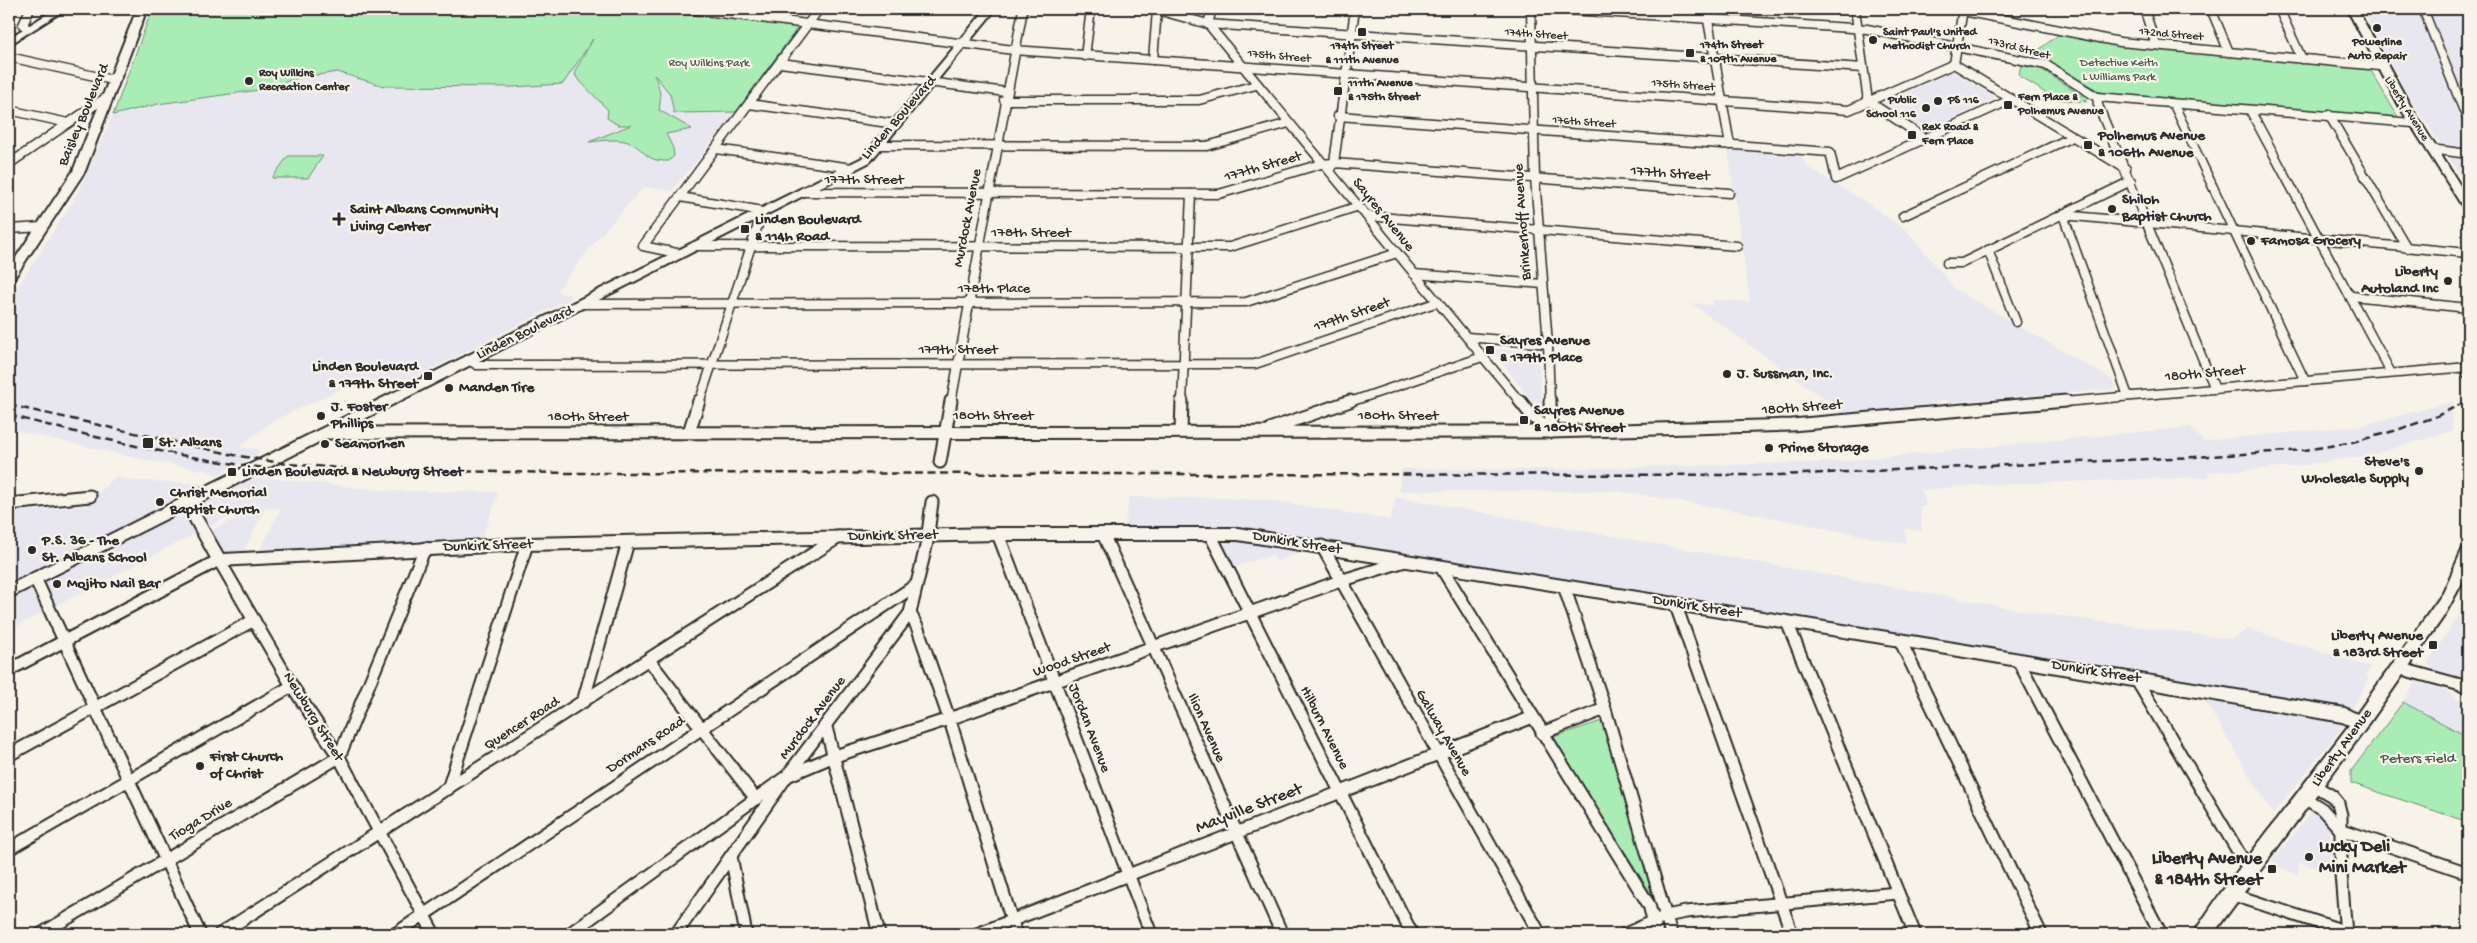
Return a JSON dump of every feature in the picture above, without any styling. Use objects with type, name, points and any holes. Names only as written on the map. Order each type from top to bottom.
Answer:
[{"type":"main road","points":[[9,42],[61,9]]},
{"type":"main road","name":"Baisley Boulevard","points":[[9,277],[79,171],[117,77],[140,14],[140,9]]},
{"type":"main road","name":"Linden Boulevard","points":[[9,592],[584,304],[866,160],[991,9]]},
{"type":"main road","name":"Liberty Avenue","points":[[2352,9],[2380,66],[2413,123],[2468,206]]},
{"type":"main road","points":[[2468,367],[2468,374]]},
{"type":"main road","points":[[2468,378],[2468,383]]},
{"type":"main road","name":"Newburg Street","points":[[187,503],[219,560]]},
{"type":"main road","name":"Dunkirk Street","points":[[219,560],[527,544],[998,534],[1238,534],[1322,546],[1440,567],[1900,640],[2345,714],[2360,723]]},
{"type":"main road","name":"Liberty Avenue","points":[[2202,934],[2249,870],[2310,793],[2360,723],[2452,588],[2468,552]]},
{"type":"street","points":[[28,30],[23,25],[30,9]]},
{"type":"street","name":"175th Street","points":[[688,9],[1014,50],[1849,110],[1954,64]]},
{"type":"street","points":[[682,254],[643,246],[820,9]]},
{"type":"street","name":"Murdock Avenue","points":[[940,462],[967,303],[1023,9]]},
{"type":"street","points":[[1085,56],[1091,9]]},
{"type":"street","points":[[1153,60],[1155,9]]},
{"type":"street","name":"174th Street","points":[[1155,9],[1208,24],[1863,68]]},
{"type":"street","points":[[1212,9],[1208,24],[1321,164]]},
{"type":"street","points":[[1332,168],[1338,116],[1347,74],[1355,9]]},
{"type":"street","name":"Brinkerhoff Avenue","points":[[1531,9],[1535,178],[1548,344],[1551,432]]},
{"type":"street","name":"173rd Street","points":[[1553,9],[1858,28],[2046,65],[2097,97],[2174,105],[2329,115],[2413,123]]},
{"type":"street","points":[[1706,9],[1730,145]]},
{"type":"street","points":[[1855,9],[1868,101],[1926,139],[2010,100]]},
{"type":"street","points":[[2140,9],[2145,9],[2156,45]]},
{"type":"street","points":[[2211,9],[2229,52]]},
{"type":"street","points":[[2279,9],[2302,59]]},
{"type":"street","points":[[2423,9],[2468,121]]},
{"type":"street","points":[[1963,10],[1954,64],[2070,138],[2126,170]]},
{"type":"street","name":"172nd Street","points":[[1963,10],[2120,42],[2380,66]]},
{"type":"street","points":[[9,57],[108,79],[117,77]]},
{"type":"street","points":[[780,63],[930,82],[1005,96],[1199,100],[1256,85]]},
{"type":"street","points":[[9,164],[108,96]]},
{"type":"street","points":[[2097,97],[2215,389]]},
{"type":"street","points":[[749,104],[896,124]]},
{"type":"street","points":[[2174,105],[2305,381]]},
{"type":"street","points":[[9,110],[68,123]]},
{"type":"street","points":[[2250,110],[2352,296],[2391,373]]},
{"type":"street","points":[[2329,115],[2407,248]]},
{"type":"street","name":"176th Street","points":[[1338,116],[1830,152],[1836,179],[1926,139]]},
{"type":"street","points":[[879,145],[1207,146],[1289,123]]},
{"type":"street","points":[[1903,216],[2070,138]]},
{"type":"street","name":"177th Street","points":[[716,149],[852,168]]},
{"type":"street","points":[[2431,149],[2468,154]]},
{"type":"street","name":"177th Street","points":[[803,192],[1219,194],[1321,164],[1332,168],[1535,178],[1729,193]]},
{"type":"street","name":"Sayres Avenue","points":[[1332,168],[1359,206],[1482,356],[1532,416],[1551,432]]},
{"type":"street","points":[[1947,263],[1962,263],[2130,181]]},
{"type":"street","points":[[1181,431],[1191,194]]},
{"type":"street","points":[[680,197],[757,210],[762,213],[753,247],[690,432]]},
{"type":"street","name":"178th Street","points":[[695,246],[1230,247],[1359,206]]},
{"type":"street","points":[[2063,214],[2468,254]]},
{"type":"street","points":[[2063,214],[2128,396]]},
{"type":"street","points":[[1367,216],[1737,246]]},
{"type":"street","points":[[9,229],[42,227]]},
{"type":"street","points":[[1988,250],[2016,322]]},
{"type":"street","name":"178th Place","points":[[584,304],[1246,302],[1397,253]]},
{"type":"street","points":[[1414,274],[1543,284]]},
{"type":"street","points":[[2352,296],[2468,308]]},
{"type":"street","name":"179th Street","points":[[469,360],[477,365],[1255,364],[1438,302]]},
{"type":"street","points":[[1467,337],[1548,344]]},
{"type":"street","points":[[1264,431],[1482,356]]},
{"type":"street","name":"180th Street","points":[[326,433],[1551,432],[1792,425],[2468,367]]},
{"type":"street","points":[[9,504],[90,496]]},
{"type":"street","name":"Murdock Avenue","points":[[676,934],[788,776],[910,613],[927,535],[932,502]]},
{"type":"street","name":"Jordan Avenue","points":[[998,534],[1056,681],[1151,934]]},
{"type":"street","name":"Ilion Avenue","points":[[1103,534],[1282,934]]},
{"type":"street","name":"Hilburn Avenue","points":[[1210,534],[1412,934]]},
{"type":"street","name":"Quencer Road","points":[[220,934],[448,790],[839,537]]},
{"type":"street","points":[[583,702],[628,542]]},
{"type":"street","points":[[448,790],[527,544]]},
{"type":"street","name":"Galway Avenue","points":[[1322,546],[1540,934]]},
{"type":"street","points":[[339,757],[426,548]]},
{"type":"street","points":[[1367,572],[1378,556]]},
{"type":"street","points":[[9,670],[219,560]]},
{"type":"street","name":"Newburg Street","points":[[219,560],[292,686],[339,757],[434,934]]},
{"type":"street","name":"Wood Street","points":[[788,776],[832,757],[949,719],[1340,581],[1405,561]]},
{"type":"street","points":[[1440,567],[1659,924],[1671,934]]},
{"type":"street","points":[[35,578],[66,640],[200,934]]},
{"type":"street","name":"Dormans Road","points":[[395,934],[916,585]]},
{"type":"street","points":[[1564,586],[1605,709],[1659,924]]},
{"type":"street","points":[[1675,604],[1792,934]]},
{"type":"street","points":[[910,613],[918,629],[949,719],[1016,934]]},
{"type":"street","points":[[9,755],[254,620]]},
{"type":"street","points":[[1787,622],[1915,934]]},
{"type":"street","points":[[1900,640],[2041,934]]},
{"type":"street","points":[[648,660],[702,727],[756,799]]},
{"type":"street","points":[[2018,660],[2161,934]]},
{"type":"street","points":[[2398,668],[2468,687]]},
{"type":"street","points":[[2136,679],[2249,870]]},
{"type":"street","points":[[9,849],[292,686]]},
{"type":"street","points":[[1542,733],[1605,709]]},
{"type":"street","name":"Mayville Street","points":[[977,934],[1533,717]]},
{"type":"street","points":[[826,727],[832,757],[879,934]]},
{"type":"street","name":"Tioga Drive","points":[[41,934],[339,757]]},
{"type":"street","points":[[569,934],[788,776]]},
{"type":"street","points":[[2310,793],[2340,829],[2468,872]]},
{"type":"street","points":[[2231,894],[2348,933],[2340,829]]},
{"type":"street","points":[[731,856],[746,934]]},
{"type":"street","points":[[1625,934],[1659,924],[1686,912],[1898,893]]},
{"type":"shaded area","points":[[2362,9],[2464,9],[2468,20],[2468,187],[2406,92]]},
{"type":"shaded area","name":"Saint Albans Community Living Center","points":[[598,31],[622,35],[670,94],[674,113],[736,112],[672,191],[644,187],[597,239],[557,291],[574,297],[391,389],[345,387],[271,422],[239,447],[260,449],[256,456],[216,475],[209,471],[140,459],[9,429],[9,300],[75,198],[113,115],[158,104],[259,90],[298,78],[337,72],[384,86],[513,87],[563,84]]},
{"type":"shaded area","name":"PS 116","points":[[1953,71],[1996,98],[1924,132],[1880,104]]},
{"type":"shaded area","points":[[1728,150],[1797,151],[1808,167],[1867,203],[1908,232],[1955,289],[2113,380],[2115,389],[1950,402],[1946,400],[1927,405],[1839,414],[1837,408],[1691,303],[1713,305],[1713,300],[1750,302]]},
{"type":"shaded area","points":[[1492,349],[1538,351],[1542,402],[1532,402]]},
{"type":"shaded area","points":[[2452,402],[2452,431],[2375,454],[2291,467],[2208,472],[2209,477],[1979,485],[1921,490],[1926,506],[1920,506],[1922,531],[1905,528],[1906,544],[1749,513],[1619,491],[1399,491],[1401,469],[1521,470],[1832,462],[2191,427],[2203,441],[2359,426]]},
{"type":"shaded area","points":[[252,476],[389,491],[499,492],[480,543],[259,552],[281,508],[265,509],[239,561],[215,567],[198,537],[247,512],[249,506],[9,630],[9,599]]},
{"type":"shaded area","points":[[115,477],[137,481],[213,484],[9,586],[9,512],[87,505]]},
{"type":"shaded area","points":[[1129,497],[1276,501],[1390,520],[1396,497],[2037,613],[2232,639],[2248,629],[2371,667],[2365,676],[2369,678],[2341,729],[2273,814],[2202,696],[1312,549],[1276,561],[1272,555],[1222,571],[1206,539],[1123,539]]},
{"type":"shaded area","points":[[2468,602],[2468,678],[2434,670],[2427,663]]},
{"type":"shaded area","points":[[2416,682],[2445,690],[2468,705],[2468,737],[2403,702]]},
{"type":"shaded area","points":[[2314,808],[2330,824],[2332,874],[2299,862],[2298,875],[2279,867],[2272,861]]},
{"type":"green space","name":"Roy Wilkins Park","points":[[152,9],[665,9],[798,27],[736,112],[674,113],[670,94],[654,74],[660,91],[659,110],[692,129],[666,134],[673,148],[674,156],[669,161],[661,161],[650,157],[628,142],[608,140],[589,142],[631,125],[618,125],[607,118],[608,110],[576,77],[575,71],[593,39],[563,84],[513,87],[384,86],[337,72],[298,78],[259,90],[158,104],[113,115]]},
{"type":"green space","name":"Detective Keith L Williams Park","points":[[2059,34],[2117,46],[2370,69],[2398,117],[2108,95],[2056,66],[2038,59],[2040,49]]},
{"type":"green space","points":[[2021,63],[2038,67],[2084,97],[2087,102],[2055,99],[2019,76]]},
{"type":"green space","points":[[288,156],[323,156],[308,178],[272,178]]},
{"type":"green space","name":"Peters Field","points":[[2403,702],[2468,737],[2468,822],[2351,783],[2351,771]]},
{"type":"green space","points":[[1605,720],[1658,905],[1553,737]]},
{"type":"railway","points":[[9,405],[234,455],[287,464],[367,470],[572,473],[1779,475],[2195,457],[2305,450],[2349,443],[2394,431],[2435,417],[2467,401]]},
{"type":"railway","points":[[2464,403],[2468,401]]},
{"type":"railway","points":[[9,415],[156,450],[231,463],[307,472]]},
{"type":"place","name":"Powerline Auto Repair","points":[[2377,28]]},
{"type":"place","name":"174th Street & 111th Avenue","points":[[1362,32]]},
{"type":"place","name":"Saint Paul's United Methodist Church","points":[[1873,40]]},
{"type":"place","name":"174th Street & 109th Avenue","points":[[1690,53]]},
{"type":"place","name":"Roy Wilkins Recreation Center","points":[[249,81]]},
{"type":"place","name":"111th Avenue & 175th Street","points":[[1338,91]]},
{"type":"place","name":"PS 116","points":[[1938,101]]},
{"type":"place","name":"Fern Place & Polhemus Avenue","points":[[2008,105]]},
{"type":"place","name":"Public School 116","points":[[1926,108]]},
{"type":"place","name":"Rex Road & Fern Place","points":[[1912,135]]},
{"type":"place","name":"Polhemus Avenue & 106th Avenue","points":[[2088,145]]},
{"type":"place","name":"Shiloh Baptist Church","points":[[2112,209]]},
{"type":"place","name":"Saint Albans Community Living Center","points":[[339,219]]},
{"type":"place","name":"Linden Boulevard & 114h Road","points":[[745,229]]},
{"type":"place","name":"Famosa Grocery","points":[[2251,241]]},
{"type":"place","name":"Liberty Autoland Inc","points":[[2448,281]]},
{"type":"place","name":"Sayres Avenue & 179th Place","points":[[1490,350]]},
{"type":"place","name":"J. Sussman, Inc.","points":[[1727,374]]},
{"type":"place","name":"Linden Boulevard & 179th Street","points":[[428,376]]},
{"type":"place","name":"Manden Tire","points":[[449,388]]},
{"type":"place","name":"J. Foster Phillips","points":[[321,416]]},
{"type":"place","name":"Sayres Avenue & 180th Street","points":[[1524,420]]},
{"type":"place","name":"St. Albans","points":[[148,443]]},
{"type":"place","name":"Seamorhen","points":[[325,444]]},
{"type":"place","name":"Prime Storage","points":[[1769,448]]},
{"type":"place","name":"Steve's Wholesale Supply","points":[[2419,471]]},
{"type":"place","name":"Linden Boulevard & Newburg Street","points":[[232,472]]},
{"type":"place","name":"Christ Memorial Baptist Church","points":[[160,502]]},
{"type":"place","name":"P.S. 36 - The St. Albans School","points":[[32,550]]},
{"type":"place","name":"Mojito Nail Bar","points":[[57,584]]},
{"type":"place","name":"Liberty Avenue & 183rd Street","points":[[2433,645]]},
{"type":"place","name":"First Church of Christ","points":[[200,766]]},
{"type":"place","name":"Lucky Deli Mini Market","points":[[2309,857]]},
{"type":"place","name":"Liberty Avenue & 184th Street","points":[[2272,869]]}]
